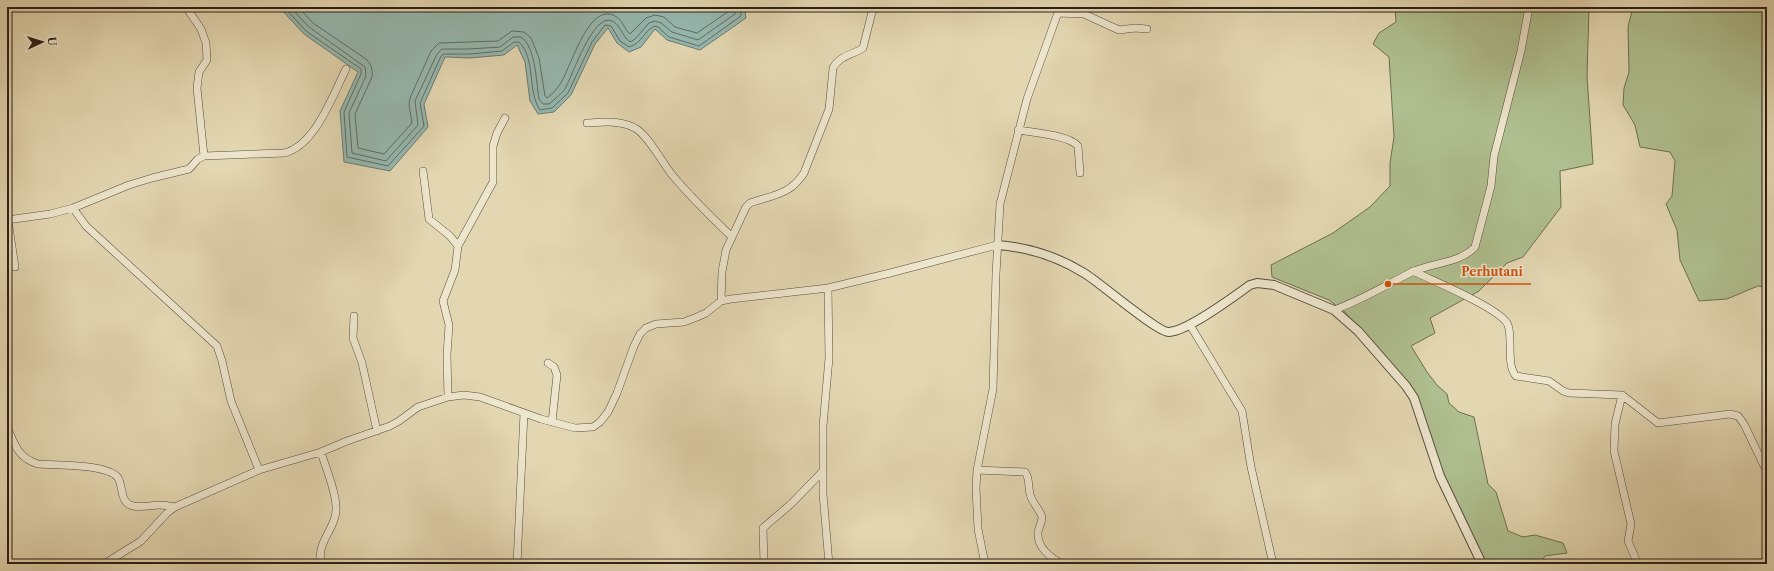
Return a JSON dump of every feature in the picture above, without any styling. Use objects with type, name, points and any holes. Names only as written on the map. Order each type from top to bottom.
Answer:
[{"type":"street","points":[[186,7],[201,29],[206,43],[207,60],[199,72],[197,88],[204,156]]},
{"type":"street","points":[[721,301],[722,272],[726,250],[731,236],[746,207],[750,203],[790,189],[804,173],[829,109],[831,75],[833,68],[836,62],[863,48],[872,12],[876,7]]},
{"type":"street","points":[[1334,310],[1369,296],[1413,271],[1461,258],[1470,253],[1475,247],[1491,186],[1494,156],[1521,51],[1529,7]]},
{"type":"street","points":[[985,564],[978,530],[976,509],[977,470],[993,389],[997,245],[1000,204],[1026,98],[1059,10],[1084,14],[1119,30],[1135,28],[1147,29]]},
{"type":"street","points":[[15,267],[7,220],[50,214],[73,208],[129,185],[189,169],[198,159],[204,156],[284,153],[298,148],[318,123],[346,69]]},
{"type":"street","points":[[448,397],[447,355],[449,325],[443,301],[456,270],[458,246],[493,182],[493,146],[496,133],[505,118]]},
{"type":"street","points":[[586,123],[615,122],[624,124],[641,132],[673,175],[712,218],[731,236]]},
{"type":"street","points":[[1018,130],[1060,137],[1075,143],[1078,146],[1080,173]]},
{"type":"street","points":[[424,171],[429,219],[450,236],[458,246]]},
{"type":"street","points":[[73,208],[86,226],[216,346],[222,361],[231,401],[259,470]]},
{"type":"street","points":[[104,564],[141,541],[167,513],[175,507],[259,470],[322,452],[377,431],[399,421],[418,407],[448,397],[464,395],[480,397],[552,422],[575,428],[586,428],[600,422],[608,412],[617,393],[634,346],[640,334],[646,328],[656,324],[684,322],[706,313],[721,301],[731,298],[828,288],[997,245],[1018,248],[1062,262],[1084,273],[1162,331],[1168,333],[1190,325],[1250,285],[1257,283],[1274,285],[1334,310],[1358,331],[1414,398],[1440,476],[1482,564]]},
{"type":"street","points":[[1413,271],[1485,306],[1506,320],[1510,333],[1512,367],[1516,376],[1549,381],[1563,391],[1569,393],[1622,395],[1658,423],[1730,414],[1738,416],[1744,424],[1767,472]]},
{"type":"street","points":[[828,288],[829,358],[823,426],[823,494],[829,564]]},
{"type":"street","points":[[354,316],[353,338],[362,363],[377,431]]},
{"type":"street","points":[[1190,325],[1242,411],[1251,467],[1273,564]]},
{"type":"street","points":[[548,362],[554,367],[557,375],[552,422]]},
{"type":"street","points":[[1622,395],[1615,424],[1614,451],[1631,524],[1628,541],[1638,564]]},
{"type":"street","points":[[517,564],[524,413]]},
{"type":"street","points":[[7,427],[18,451],[30,462],[38,464],[98,468],[109,471],[116,475],[119,480],[123,495],[128,504],[135,506],[161,505],[175,507]]},
{"type":"street","points":[[322,452],[337,506],[334,523],[320,552],[322,564]]},
{"type":"street","points":[[977,470],[1025,472],[1027,475],[1032,502],[1042,517],[1038,532],[1042,548],[1062,564]]},
{"type":"street","points":[[764,564],[763,528],[791,504],[823,471]]},
{"type":"green space","points":[[1395,7],[1589,7],[1587,76],[1593,164],[1560,171],[1561,207],[1523,257],[1507,263],[1479,291],[1430,318],[1435,333],[1411,346],[1427,372],[1437,385],[1447,394],[1449,403],[1459,412],[1474,417],[1488,484],[1496,492],[1508,531],[1523,537],[1535,535],[1563,543],[1567,553],[1545,556],[1539,564],[1486,564],[1443,474],[1417,397],[1344,311],[1329,300],[1272,277],[1271,265],[1333,233],[1370,207],[1390,186],[1390,163],[1394,137],[1389,57],[1373,44],[1379,33],[1396,22]]},
{"type":"green space","points":[[1636,7],[1767,7],[1767,287],[1758,286],[1727,299],[1699,301],[1680,260],[1677,230],[1666,204],[1672,196],[1675,161],[1670,152],[1640,147],[1635,125],[1623,105],[1624,88],[1629,72],[1628,27],[1632,11]]},
{"type":"water","points":[[279,7],[744,7],[746,18],[700,50],[667,40],[655,29],[641,47],[629,52],[617,43],[608,28],[595,44],[571,95],[554,112],[538,114],[530,101],[525,62],[517,45],[504,55],[470,58],[445,57],[424,104],[428,127],[390,171],[344,162],[340,111],[358,72],[304,34]]},
{"type":"place","name":"Perhutani","points":[[1388,284]]}]
